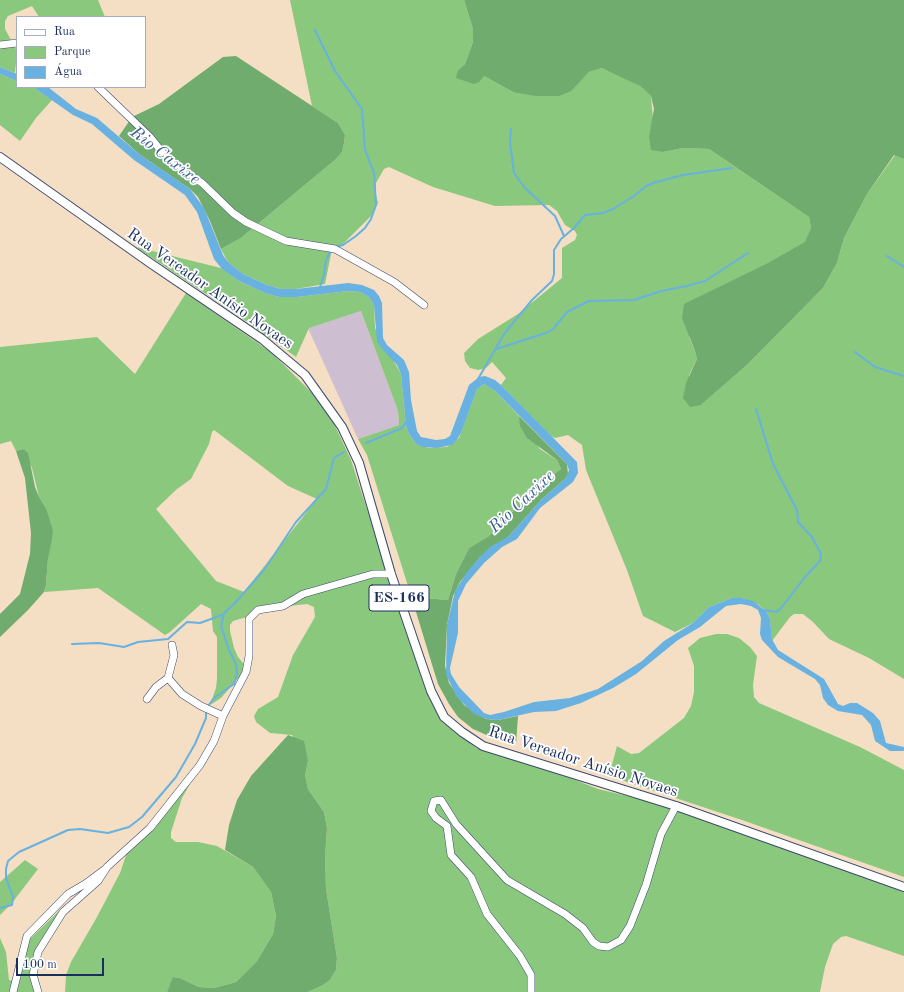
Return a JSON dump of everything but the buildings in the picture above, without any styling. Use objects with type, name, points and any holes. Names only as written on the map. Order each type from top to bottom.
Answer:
[{"type":"main road","name":"Rua Vereador Anísio Novaes","points":[[0,157],[150,263],[262,339],[305,375],[342,427],[359,463],[391,574],[431,691],[444,717],[462,732],[483,746],[676,806],[904,887]]},
{"type":"street","points":[[0,45],[16,43]]},
{"type":"street","points":[[99,88],[141,128],[175,165],[202,183],[233,213],[246,222],[286,241],[335,249],[394,282],[424,305]]},
{"type":"street","points":[[13,992],[27,936],[68,894],[107,867],[150,828],[200,765],[214,741],[223,716],[246,672],[249,656],[249,619],[258,610],[283,606],[303,594],[373,574],[391,574]]},
{"type":"street","points":[[147,699],[156,687],[168,678],[174,655],[172,645]]},
{"type":"street","points":[[168,678],[182,694],[201,706],[223,716]]},
{"type":"street","points":[[531,992],[531,975],[520,956],[487,914],[471,877],[451,855],[447,826],[436,818],[431,811],[434,801],[441,800],[456,824],[507,880],[565,914],[583,928],[593,942],[599,946],[608,947],[621,940],[630,926],[646,885],[661,834],[676,806]]},
{"type":"street","points":[[38,992],[33,975],[38,952],[63,912],[98,881],[107,867]]},
{"type":"shaded area","points":[[361,311],[398,411],[399,425],[358,439],[308,328]]},
{"type":"green space","points":[[0,0],[98,0],[105,16],[38,16],[32,6],[8,16],[5,21],[5,29],[16,49],[15,73],[0,67]]},
{"type":"green space","points":[[290,0],[464,0],[473,29],[473,42],[465,64],[458,70],[484,76],[513,92],[581,80],[589,72],[602,68],[615,73],[640,86],[651,96],[653,119],[649,136],[663,152],[683,148],[709,149],[809,217],[811,228],[806,242],[767,264],[689,337],[697,359],[689,375],[701,405],[748,364],[823,288],[837,263],[844,238],[867,194],[895,155],[904,159],[904,679],[869,658],[829,639],[803,614],[794,614],[790,617],[772,641],[770,619],[766,611],[759,605],[742,598],[732,598],[709,607],[693,623],[675,632],[643,616],[627,570],[586,470],[582,445],[568,435],[555,438],[551,436],[501,385],[506,378],[492,362],[486,368],[478,370],[470,368],[465,361],[464,353],[478,339],[518,314],[562,278],[562,248],[575,240],[577,235],[575,231],[565,225],[557,211],[549,205],[495,206],[433,187],[389,167],[384,169],[376,183],[375,191],[378,203],[371,216],[340,247],[332,249],[325,284],[296,289],[281,289],[267,285],[243,274],[228,262],[221,249],[241,238],[336,159],[342,152],[345,135],[338,123],[312,106]]},
{"type":"green space","points":[[464,0],[904,0],[904,159],[894,155],[867,194],[844,238],[837,263],[823,288],[748,364],[701,405],[690,407],[683,398],[686,383],[697,359],[682,318],[684,304],[766,264],[805,242],[811,228],[809,217],[709,149],[683,148],[663,152],[651,150],[649,136],[654,109],[651,96],[640,86],[602,68],[589,72],[571,91],[559,96],[535,96],[513,92],[484,76],[479,82],[474,84],[456,78],[458,70],[465,64],[473,42],[473,29]]},
{"type":"green space","points":[[236,56],[338,123],[345,135],[342,152],[336,159],[241,238],[221,249],[210,221],[198,197],[190,189],[139,154],[119,136],[132,117],[159,104],[223,57]]},
{"type":"green space","points":[[0,74],[16,81],[16,88],[34,88],[52,100],[36,118],[20,141],[0,125]]},
{"type":"green space","points":[[136,247],[221,268],[239,281],[265,293],[279,297],[297,297],[348,291],[360,292],[369,297],[374,305],[375,328],[401,374],[406,426],[409,434],[416,444],[429,448],[447,447],[459,438],[477,389],[484,384],[495,391],[520,417],[519,418],[540,449],[557,460],[561,469],[539,485],[489,536],[469,548],[456,574],[448,600],[423,598],[413,602],[367,455],[358,439],[399,425],[398,411],[361,311],[309,328],[296,357],[246,321]]},
{"type":"green space","points":[[186,293],[272,353],[312,393],[331,417],[351,460],[429,698],[443,720],[476,748],[538,765],[598,789],[673,807],[904,886],[904,956],[846,936],[841,937],[833,944],[825,967],[820,992],[308,992],[330,980],[336,970],[337,958],[326,889],[325,858],[327,828],[324,812],[308,789],[305,775],[308,761],[292,735],[270,733],[256,722],[254,716],[258,709],[278,697],[293,655],[315,617],[314,607],[307,604],[281,607],[233,621],[230,625],[230,631],[234,648],[238,657],[247,668],[221,698],[210,705],[216,688],[217,678],[217,637],[213,631],[211,609],[201,604],[165,635],[98,588],[44,592],[48,558],[48,519],[46,508],[39,497],[32,468],[23,449],[16,451],[11,441],[0,444],[0,347],[97,337],[135,374]],"holes":[[[214,430],[288,486],[317,499],[244,592],[216,581],[156,509],[177,489],[191,479],[209,444],[212,432]]]},
{"type":"green space","points":[[519,417],[567,464],[568,474],[566,478],[542,499],[508,537],[480,557],[460,582],[453,596],[447,625],[445,666],[449,683],[464,705],[486,719],[498,720],[518,716],[516,744],[491,737],[473,729],[458,717],[438,684],[413,602],[423,598],[448,600],[456,574],[469,548],[489,536],[539,485],[561,469],[557,460],[527,438],[520,426]]},
{"type":"green space","points":[[23,449],[28,453],[35,487],[46,508],[53,531],[44,592],[0,637],[0,614],[20,594],[30,554],[31,533],[25,478],[16,451]]},
{"type":"green space","points":[[716,634],[727,634],[739,638],[750,647],[757,656],[753,685],[754,697],[759,703],[860,747],[904,770],[904,877],[742,820],[609,776],[617,746],[631,754],[639,753],[684,718],[691,706],[694,692],[694,666],[688,648],[700,638]]},
{"type":"green space","points":[[288,735],[304,741],[308,761],[305,775],[308,789],[324,812],[327,828],[325,858],[326,889],[337,958],[336,970],[330,980],[308,992],[167,992],[173,977],[180,978],[199,987],[214,988],[236,982],[257,961],[273,934],[276,916],[271,892],[253,867],[225,850],[229,825],[237,800],[251,776]]},
{"type":"green space","points":[[190,784],[182,798],[171,832],[171,838],[176,842],[198,842],[217,846],[253,867],[271,892],[276,916],[273,934],[257,961],[236,982],[214,988],[199,987],[180,978],[174,977],[167,992],[65,992],[66,975],[71,962],[120,873],[129,847]]},
{"type":"green space","points":[[25,860],[38,869],[12,903],[0,915],[0,882]]},
{"type":"green space","points":[[65,905],[36,958],[36,992],[0,992],[0,938],[6,952],[9,980],[15,981],[25,944]]},
{"type":"water","points":[[0,67],[16,74],[16,81],[0,74]]},
{"type":"water","points":[[34,88],[49,88],[76,109],[97,118],[139,154],[190,189],[204,208],[223,255],[228,262],[243,274],[267,285],[281,289],[296,289],[348,283],[362,285],[374,290],[382,303],[383,338],[387,345],[404,360],[409,372],[411,400],[417,431],[421,437],[436,440],[445,439],[450,436],[469,385],[479,377],[485,376],[495,380],[501,385],[577,462],[578,473],[573,482],[540,508],[517,539],[502,547],[484,563],[466,584],[458,601],[458,633],[450,668],[451,674],[459,687],[484,713],[490,715],[534,702],[570,698],[598,689],[642,661],[664,641],[693,623],[709,607],[732,598],[742,598],[753,601],[766,611],[770,619],[772,639],[778,650],[824,679],[838,704],[843,706],[850,703],[857,703],[873,713],[880,721],[886,743],[904,747],[904,751],[890,751],[875,741],[871,725],[862,715],[838,711],[828,705],[823,698],[820,685],[815,679],[778,657],[762,640],[760,634],[761,618],[758,610],[751,606],[741,604],[726,606],[700,627],[678,640],[636,674],[613,688],[581,703],[556,711],[534,712],[498,720],[487,719],[474,714],[456,696],[446,674],[447,625],[455,591],[467,572],[480,557],[490,547],[508,537],[542,499],[566,478],[569,470],[567,464],[495,391],[484,384],[477,389],[461,433],[452,445],[437,448],[423,447],[416,444],[409,434],[406,426],[401,374],[397,365],[382,349],[377,341],[374,305],[369,297],[360,292],[348,291],[297,297],[279,297],[265,293],[239,281],[222,269],[214,259],[197,212],[185,195],[134,160],[92,124],[73,115]]},
{"type":"waterway","points":[[315,30],[335,71],[362,109],[365,150],[374,173],[376,205],[371,219],[365,228],[356,236],[343,245],[335,247]]},
{"type":"waterway","points":[[511,129],[510,142],[514,173],[524,187],[555,216],[564,236]]},
{"type":"waterway","points":[[478,379],[504,334],[532,300],[552,281],[554,274],[554,250],[561,239],[574,228],[585,215],[603,213],[613,209],[634,196],[646,186],[653,183],[683,175],[732,168]]},
{"type":"waterway","points":[[320,287],[324,275],[326,260],[331,250]]},
{"type":"waterway","points":[[496,349],[546,333],[553,329],[567,312],[589,301],[634,300],[661,291],[705,281],[748,253]]},
{"type":"waterway","points":[[887,256],[904,267]]},
{"type":"waterway","points":[[855,352],[875,367],[904,376]]},
{"type":"waterway","points":[[756,409],[773,464],[797,510],[798,522],[812,537],[821,554],[820,561],[777,612],[763,610]]},
{"type":"waterway","points":[[366,443],[402,428],[407,420]]},
{"type":"waterway","points":[[208,706],[214,698],[234,684],[237,674],[236,664],[229,650],[221,626],[224,613],[264,570],[296,522],[326,489],[334,458],[344,452]]},
{"type":"waterway","points":[[72,644],[99,643],[124,647],[138,642],[168,639],[187,622],[200,623],[222,615]]},
{"type":"waterway","points":[[0,908],[12,905],[13,897],[6,878],[6,869],[8,861],[19,852],[68,830],[80,829],[108,833],[129,827],[142,817],[176,777],[195,744],[206,718],[206,711]]},
{"type":"water label","name":"Rio Caxixe","points":[[165,156]]},
{"type":"water label","name":"Rio Caxixe","points":[[522,502]]}]
